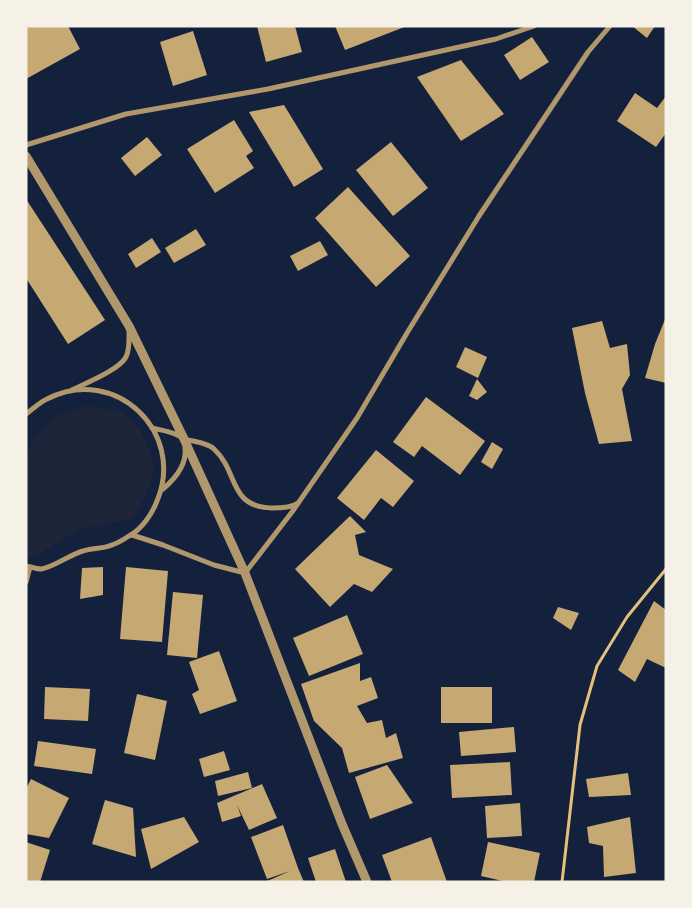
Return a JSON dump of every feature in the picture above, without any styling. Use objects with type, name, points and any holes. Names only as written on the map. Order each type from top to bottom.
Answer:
[{"type":"street","points":[[26,145],[126,114],[278,87],[496,39],[534,26]]},
{"type":"street","points":[[245,573],[300,501],[357,418],[479,216],[588,52],[610,26]]},
{"type":"street","points":[[26,156],[129,326],[184,439],[245,573],[342,824],[367,882]]},
{"type":"street","points":[[26,414],[47,399],[71,390],[118,365],[126,357],[129,347],[129,326]]},
{"type":"street","points":[[26,582],[28,566],[42,569],[83,551],[110,546],[132,535],[152,514],[162,489],[165,461],[157,435],[142,414],[121,398],[97,390],[71,390]]},
{"type":"street","points":[[152,428],[175,434],[184,439],[197,441],[213,448],[226,464],[240,496],[248,502],[263,508],[279,508],[294,505],[300,501]]},
{"type":"street","points":[[162,489],[174,480],[180,471],[186,457],[184,439]]},
{"type":"street","points":[[132,535],[163,544],[214,565],[245,573]]},
{"type":"path","points":[[562,882],[580,725],[597,666],[627,617],[666,569]]},
{"type":"shaded area","points":[[82,407],[114,410],[124,414],[135,424],[144,439],[153,464],[150,484],[133,518],[78,530],[43,552],[26,559],[26,454],[37,436],[55,416]]},
{"type":"building","points":[[26,26],[68,26],[80,49],[26,79]]},
{"type":"building","points":[[257,26],[295,26],[302,52],[266,62]]},
{"type":"building","points":[[335,26],[407,26],[345,50]]},
{"type":"building","points":[[632,26],[655,26],[647,38]]},
{"type":"building","points":[[193,31],[207,75],[173,86],[160,42]]},
{"type":"building","points":[[532,37],[549,62],[520,80],[504,55]]},
{"type":"building","points":[[461,60],[504,114],[461,141],[417,77]]},
{"type":"building","points":[[635,93],[657,108],[666,96],[666,133],[656,147],[617,121]]},
{"type":"building","points":[[284,105],[323,169],[294,187],[249,112]]},
{"type":"building","points":[[234,120],[253,151],[246,156],[254,168],[215,193],[187,149]]},
{"type":"building","points":[[147,137],[162,155],[135,176],[121,158]]},
{"type":"building","points":[[391,142],[428,188],[393,216],[356,170]]},
{"type":"building","points":[[348,187],[410,256],[376,287],[315,218]]},
{"type":"building","points":[[26,199],[105,320],[68,344],[26,278]]},
{"type":"building","points":[[196,229],[206,245],[174,263],[165,248]]},
{"type":"building","points":[[152,238],[161,252],[136,268],[128,254]]},
{"type":"building","points":[[320,241],[328,255],[298,271],[290,256]]},
{"type":"building","points":[[666,317],[666,383],[645,378],[655,344]]},
{"type":"building","points":[[602,321],[610,348],[627,344],[630,375],[622,389],[632,441],[599,444],[585,393],[572,328]]},
{"type":"building","points":[[465,347],[487,357],[478,378],[456,367]]},
{"type":"building","points":[[477,379],[487,392],[477,400],[469,396]]},
{"type":"building","points":[[426,397],[485,441],[460,475],[422,446],[414,457],[393,442]]},
{"type":"building","points":[[492,442],[503,449],[492,469],[481,462]]},
{"type":"building","points":[[376,450],[414,481],[393,507],[381,498],[364,520],[337,498]]},
{"type":"building","points":[[350,516],[366,532],[355,535],[359,555],[393,569],[372,592],[354,584],[330,607],[295,569]]},
{"type":"building","points":[[103,567],[103,595],[80,599],[82,568]]},
{"type":"building","points":[[126,567],[168,571],[162,642],[120,639]]},
{"type":"building","points":[[173,592],[203,595],[197,658],[167,655]]},
{"type":"building","points":[[654,601],[666,610],[666,668],[647,659],[635,682],[618,670]]},
{"type":"building","points":[[558,607],[579,613],[571,630],[553,618]]},
{"type":"building","points":[[347,615],[363,654],[309,676],[293,638]]},
{"type":"building","points":[[219,651],[237,701],[200,714],[192,694],[199,690],[189,662]]},
{"type":"building","points":[[360,663],[360,681],[371,677],[378,698],[357,706],[367,723],[382,720],[386,738],[396,733],[403,758],[349,773],[342,748],[314,721],[301,684]]},
{"type":"building","points":[[45,687],[90,689],[88,721],[44,719]]},
{"type":"building","points":[[441,687],[492,687],[492,723],[441,723]]},
{"type":"building","points":[[137,694],[167,701],[155,760],[124,753]]},
{"type":"building","points":[[514,727],[516,752],[461,756],[459,732]]},
{"type":"building","points":[[38,741],[96,749],[92,774],[34,766]]},
{"type":"building","points":[[224,751],[230,770],[204,777],[199,759]]},
{"type":"building","points":[[510,762],[512,795],[452,798],[450,765]]},
{"type":"building","points":[[387,765],[413,803],[370,819],[355,777]]},
{"type":"building","points":[[248,772],[252,788],[218,796],[215,781]]},
{"type":"building","points":[[628,773],[631,795],[589,797],[586,779]]},
{"type":"building","points":[[31,779],[69,798],[49,838],[26,834],[26,789]]},
{"type":"building","points":[[262,784],[277,818],[249,830],[237,805],[241,816],[222,822],[217,803]]},
{"type":"building","points":[[105,800],[133,808],[136,857],[92,844]]},
{"type":"building","points":[[520,803],[522,836],[487,838],[485,806]]},
{"type":"building","points":[[184,817],[199,842],[151,869],[141,829]]},
{"type":"building","points":[[630,817],[636,873],[604,877],[603,846],[589,843],[587,827]]},
{"type":"building","points":[[283,825],[304,882],[265,882],[290,871],[267,879],[251,837]]},
{"type":"building","points":[[431,837],[447,882],[392,882],[382,855]]},
{"type":"building","points":[[26,842],[50,850],[40,882],[26,882]]},
{"type":"building","points":[[488,842],[540,853],[534,882],[507,882],[481,876]]},
{"type":"building","points":[[335,849],[346,882],[316,882],[308,858]]}]
